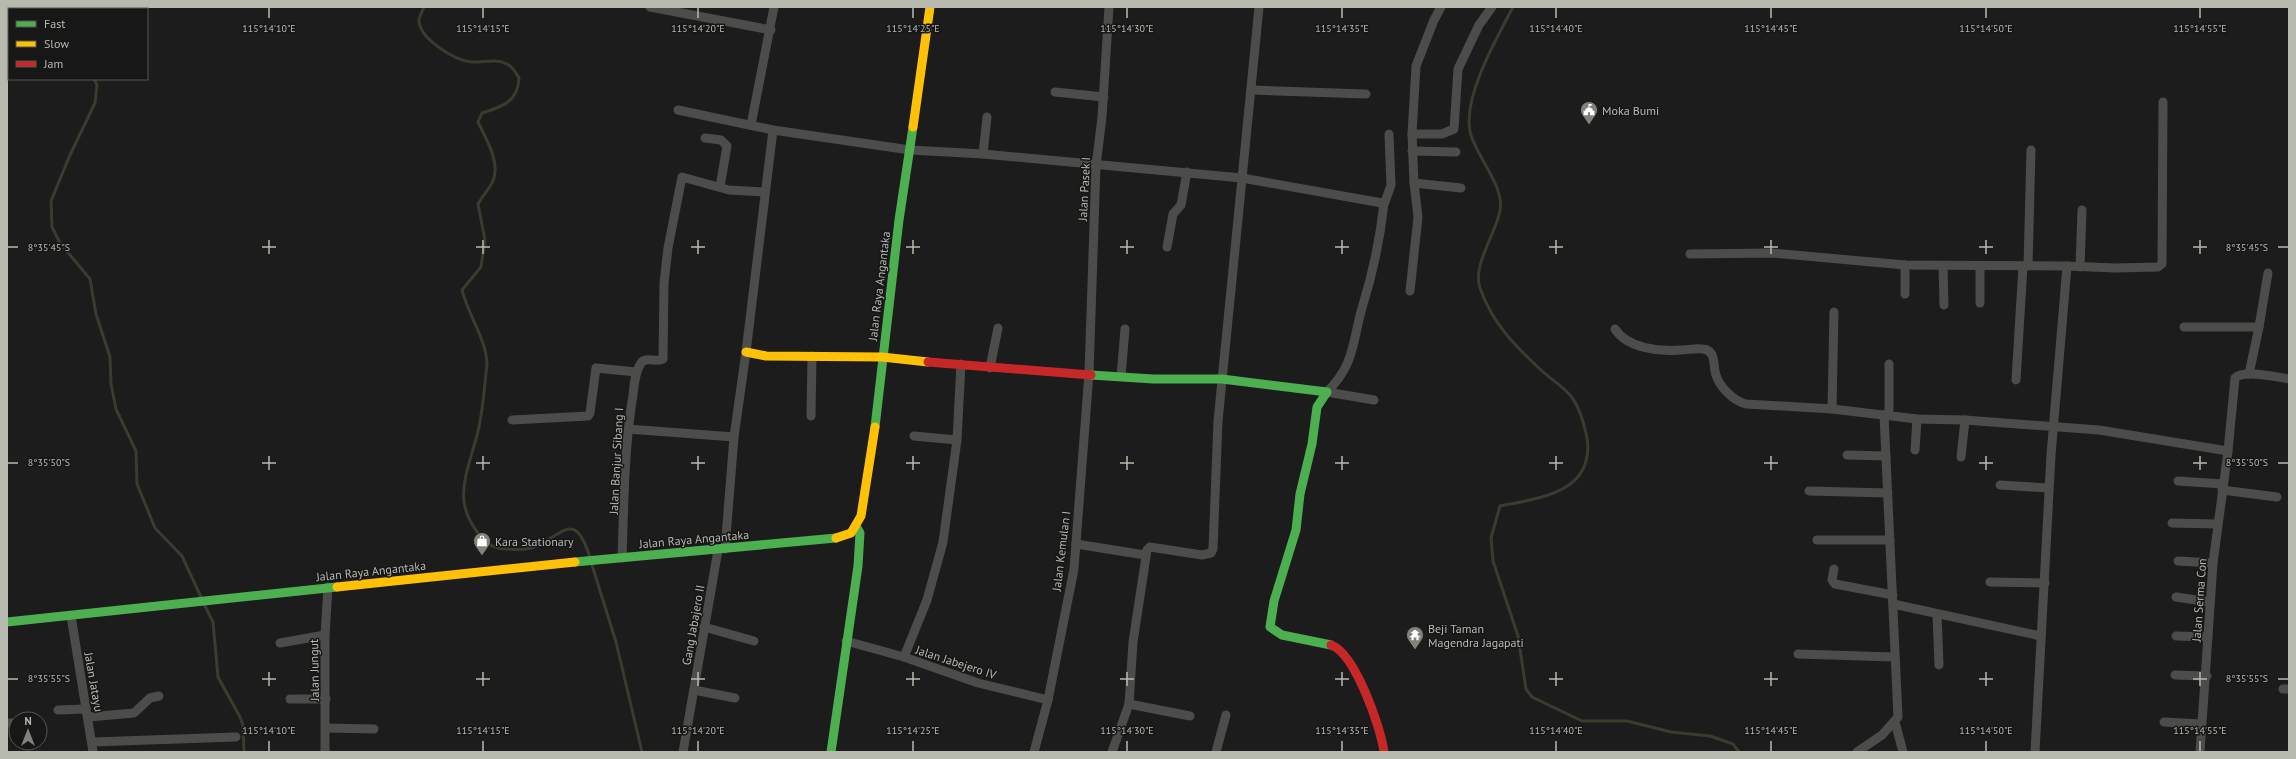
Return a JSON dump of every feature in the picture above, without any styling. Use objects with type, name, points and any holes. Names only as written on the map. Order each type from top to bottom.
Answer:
[{"type":"main road","name":"Jalan Raya Angantaka","points":[[7,622],[605,559],[622,550],[722,549],[838,538],[851,533],[861,516],[877,415],[882,357],[930,7]]},
{"type":"main road","points":[[746,352],[766,356],[882,357],[990,368],[1153,378],[1222,379],[1327,392],[1317,407],[1312,444],[1300,494],[1296,530],[1274,601],[1270,627],[1275,632],[1290,637],[1334,646],[1347,658],[1356,673],[1377,722],[1384,752]]},
{"type":"main road","points":[[831,752],[860,551],[860,533],[856,526]]},
{"type":"street","points":[[650,7],[770,30]]},
{"type":"street","points":[[751,125],[774,7]]},
{"type":"street","name":"Jalan Pasek I","points":[[1089,373],[1096,166],[1104,97],[1109,7]]},
{"type":"street","points":[[1112,752],[1129,704],[1133,642],[1145,555],[1150,547],[1202,555],[1211,553],[1212,550],[1218,421],[1259,7]]},
{"type":"street","points":[[1410,291],[1418,217],[1412,151],[1417,61],[1442,7]]},
{"type":"street","points":[[1412,134],[1442,134],[1454,129],[1458,69],[1479,26],[1492,7]]},
{"type":"street","points":[[1251,90],[1366,94]]},
{"type":"street","points":[[1055,92],[1104,97]]},
{"type":"street","points":[[1690,254],[1772,253],[1905,265],[1980,267],[2158,267],[2162,264],[2163,102]]},
{"type":"street","points":[[678,110],[774,130],[910,150],[984,154],[1096,166],[1187,172],[1242,178],[1384,203]]},
{"type":"street","points":[[984,154],[987,117]]},
{"type":"street","name":"Gang Jabajero II","points":[[683,752],[704,627],[722,549],[734,437],[774,130]]},
{"type":"street","points":[[1327,392],[1339,380],[1348,365],[1358,334],[1380,242],[1384,203],[1391,185],[1389,134]]},
{"type":"street","points":[[705,138],[721,140],[727,146],[720,187],[765,192]]},
{"type":"street","points":[[2016,380],[2025,266],[2031,150]]},
{"type":"street","points":[[1412,151],[1456,152]]},
{"type":"street","points":[[1167,248],[1173,214],[1181,205],[1187,172]]},
{"type":"street","name":"Jalan Banjur Sibang I","points":[[622,550],[628,429],[636,372],[643,360],[659,361],[663,358],[664,283],[667,255],[682,177],[720,187]]},
{"type":"street","points":[[1414,183],[1461,188]]},
{"type":"street","points":[[2080,267],[2082,210]]},
{"type":"street","points":[[1905,265],[1905,294]]},
{"type":"street","points":[[1943,266],[1944,305]]},
{"type":"street","points":[[2035,752],[2045,583],[2048,488],[2067,266]]},
{"type":"street","points":[[1980,267],[1980,303]]},
{"type":"street","points":[[2268,273],[2249,374],[2289,379]]},
{"type":"street","points":[[1832,409],[1834,312]]},
{"type":"street","points":[[2184,326],[2259,327]]},
{"type":"street","points":[[990,368],[998,328]]},
{"type":"street","points":[[1121,376],[1125,329]]},
{"type":"street","points":[[1615,329],[1626,342],[1645,347],[1673,351],[1700,349],[1709,351],[1713,354],[1717,378],[1738,402],[1832,409],[1917,419],[1965,420],[2126,433],[2228,451]]},
{"type":"street","points":[[811,416],[812,356]]},
{"type":"street","points":[[904,657],[927,600],[938,562],[951,493],[957,440],[961,364]]},
{"type":"street","points":[[1857,752],[1882,735],[1898,718],[1894,657],[1893,600],[1886,456],[1889,364]]},
{"type":"street","points":[[512,420],[588,416],[596,368],[636,372]]},
{"type":"street","name":"Jalan Kemulan I","points":[[1034,752],[1048,700],[1074,569],[1089,373]]},
{"type":"street","name":"Jalan Serma Con","points":[[2200,752],[2201,724],[2207,676],[2213,563],[2217,524],[2228,451],[2235,378],[2239,374],[2249,374]]},
{"type":"street","points":[[1327,392],[1374,400]]},
{"type":"street","points":[[1916,450],[1917,419]]},
{"type":"street","points":[[1961,457],[1965,420]]},
{"type":"street","points":[[628,429],[734,437]]},
{"type":"street","points":[[914,436],[957,440]]},
{"type":"street","points":[[1847,455],[1886,456]]},
{"type":"street","points":[[2178,480],[2277,496]]},
{"type":"street","points":[[2000,485],[2048,488]]},
{"type":"street","points":[[1809,491],[1888,493]]},
{"type":"street","points":[[2172,523],[2217,524]]},
{"type":"street","points":[[1817,540],[1890,540]]},
{"type":"street","points":[[1076,544],[1145,555]]},
{"type":"street","points":[[2178,561],[2213,563]]},
{"type":"street","points":[[1834,569],[1832,580],[1835,584],[1893,600],[1937,615],[2041,636]]},
{"type":"street","points":[[1990,582],[2045,583]]},
{"type":"street","name":"Jalan Jungut","points":[[325,752],[325,635],[328,587]]},
{"type":"street","points":[[2176,597],[2210,602]]},
{"type":"street","points":[[1937,615],[1939,665]]},
{"type":"street","name":"Jalan Jatayu","points":[[70,616],[88,713],[93,752]]},
{"type":"street","points":[[704,627],[754,641]]},
{"type":"street","points":[[280,643],[325,635]]},
{"type":"street","points":[[2176,636],[2208,637]]},
{"type":"street","name":"Jalan Jabejero IV","points":[[846,641],[858,643],[904,657],[978,683],[1048,700]]},
{"type":"street","points":[[1798,654],[1894,657]]},
{"type":"street","points":[[2175,675],[2207,676]]},
{"type":"street","points":[[694,690],[734,698]]},
{"type":"street","points":[[58,710],[88,713],[134,713],[150,698],[159,696]]},
{"type":"street","points":[[290,699],[326,699]]},
{"type":"street","points":[[1129,704],[1190,716]]},
{"type":"street","points":[[1216,752],[1226,714]]},
{"type":"street","points":[[1895,722],[1903,752]]},
{"type":"street","points":[[2164,722],[2201,724]]},
{"type":"street","points":[[326,728],[374,729]]},
{"type":"street","points":[[92,742],[236,737]]},
{"type":"waterway","points":[[424,7],[419,19],[420,26],[424,33],[438,47],[447,53],[471,62],[502,62],[511,67],[519,78],[516,93],[512,98],[502,106],[482,113],[478,122],[492,152],[495,176],[478,204],[485,240],[481,267],[462,290],[484,345],[487,364],[480,421],[465,480],[464,504],[474,528],[485,541],[492,546],[501,549],[518,550],[530,548],[537,546],[569,529],[575,530],[580,535],[590,558]]},
{"type":"waterway","points":[[1513,7],[1476,85],[1469,117],[1470,131],[1473,140],[1494,180],[1500,201],[1498,220],[1482,260],[1478,279],[1485,301],[1505,333],[1532,362],[1570,395],[1581,415],[1587,438],[1587,456],[1582,471],[1573,482],[1561,490],[1547,495],[1531,500],[1500,506],[1491,538],[1493,561],[1518,636],[1526,689],[1532,697],[1582,721],[1627,721],[1671,732],[1710,736],[1733,744],[1739,752]]},
{"type":"waterway","points":[[94,80],[97,85],[95,103],[70,155],[51,201],[52,227],[60,243],[90,279],[96,314],[110,357],[111,384],[116,409],[136,451],[137,484],[155,528],[182,556],[201,597]]},
{"type":"waterway","points":[[592,565],[616,642],[642,752]]},
{"type":"waterway","points":[[204,604],[213,622],[218,677],[243,725],[244,752]]},
{"type":"traffic: fast","points":[[875,427],[899,220],[913,127]]},
{"type":"traffic: fast","points":[[1091,375],[1153,379],[1222,379],[1327,392],[1317,407],[1312,444],[1300,494],[1296,530],[1274,601],[1270,627],[1282,635],[1331,645]]},
{"type":"traffic: fast","points":[[831,752],[858,566],[860,533],[856,526]]},
{"type":"traffic: fast","points":[[575,562],[836,538]]},
{"type":"traffic: fast","points":[[7,622],[337,587]]},
{"type":"traffic: slow","points":[[913,127],[930,7]]},
{"type":"traffic: slow","points":[[746,352],[766,356],[882,357],[928,362]]},
{"type":"traffic: slow","points":[[836,538],[851,533],[861,516],[875,427]]},
{"type":"traffic: slow","points":[[337,587],[575,562]]},
{"type":"traffic: jam","points":[[928,362],[1091,375]]},
{"type":"traffic: jam","points":[[1331,645],[1340,651],[1358,676],[1378,726],[1384,752]]},
{"type":"place","name":"Moka Bumi","points":[[1589,125]]},
{"type":"place","name":"Kara Stationary","points":[[482,556]]},
{"type":"place","name":"Beji Taman Magendra Jagapati","points":[[1415,650]]}]
